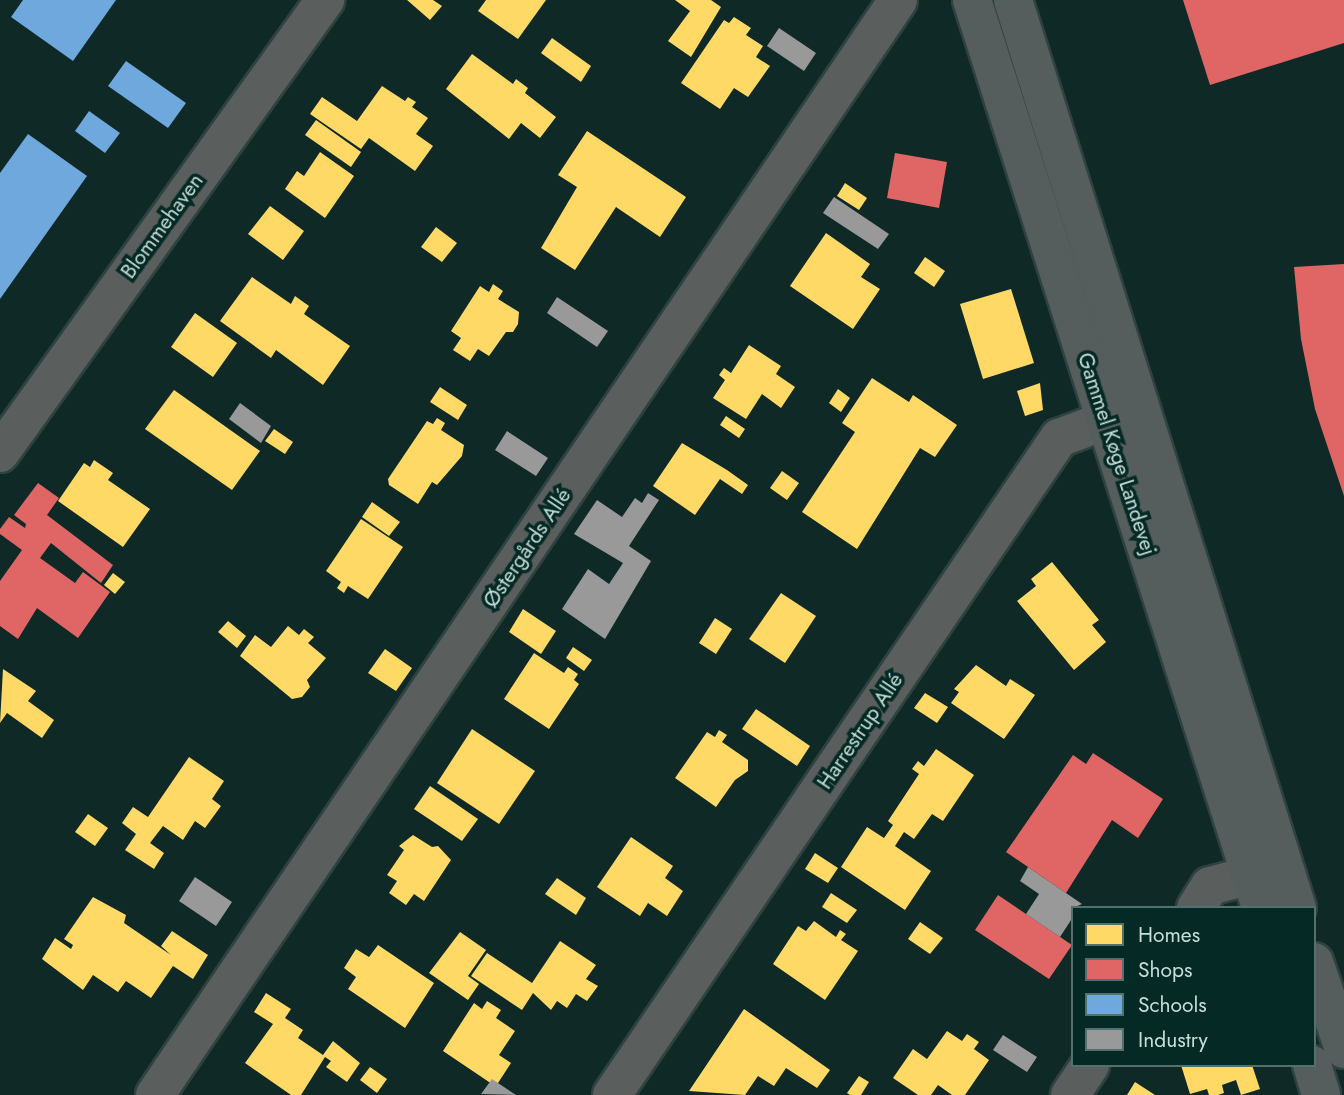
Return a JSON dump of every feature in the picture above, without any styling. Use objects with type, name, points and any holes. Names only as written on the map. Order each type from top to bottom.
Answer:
[{"type":"main road","name":"Gammel Køge Landevej","points":[[972,0],[1123,413]]},
{"type":"main road","name":"Gammel Køge Landevej","points":[[1013,0],[1123,413],[1265,882],[1295,906]]},
{"type":"main road","points":[[1316,968],[1344,1049]]},
{"type":"main road","points":[[1313,1067],[1321,1095]]},
{"type":"street","name":"Blommehaven","points":[[0,453],[325,0]]},
{"type":"street","name":"Østergårds Allé","points":[[155,1095],[898,0]]},
{"type":"street","name":"Harrestrup Allé","points":[[612,1095],[1059,438],[1123,413]]},
{"type":"street","points":[[1197,906],[1210,887],[1265,882]]},
{"type":"street","points":[[1070,1095],[1089,1067]]},
{"type":"building: Homes","points":[[407,0],[433,0],[442,6],[430,20]]},
{"type":"building: Homes","points":[[486,0],[546,0],[518,39],[478,11]]},
{"type":"building: Homes","points":[[675,0],[711,0],[721,7],[691,57],[668,41],[690,11]]},
{"type":"building: Homes","points":[[734,17],[751,28],[746,35],[763,46],[756,57],[770,66],[748,97],[734,88],[720,109],[681,83],[724,20],[729,23]]},
{"type":"building: Homes","points":[[552,38],[591,66],[581,82],[541,53]]},
{"type":"building: Homes","points":[[472,54],[513,84],[516,79],[528,88],[525,93],[556,117],[540,138],[521,123],[509,139],[446,89]]},
{"type":"building: Homes","points":[[382,86],[405,101],[408,97],[416,102],[412,107],[428,118],[416,134],[433,146],[415,171],[369,138],[361,149],[310,114],[322,97],[357,121]]},
{"type":"building: Homes","points":[[316,120],[361,152],[351,167],[305,135]]},
{"type":"building: Homes","points":[[587,131],[686,197],[660,237],[616,207],[575,270],[541,248],[577,187],[558,175]]},
{"type":"building: Homes","points":[[320,152],[354,176],[325,218],[285,189],[297,171],[304,176]]},
{"type":"building: Homes","points":[[845,183],[867,198],[859,210],[837,196]]},
{"type":"building: Homes","points":[[270,206],[304,231],[283,260],[248,234]]},
{"type":"building: Homes","points":[[436,227],[457,243],[442,262],[421,247]]},
{"type":"building: Homes","points":[[826,233],[870,264],[861,277],[880,289],[853,329],[790,286]]},
{"type":"building: Homes","points":[[925,257],[945,271],[934,287],[914,273]]},
{"type":"building: Homes","points":[[252,277],[291,304],[295,296],[309,306],[304,314],[350,346],[323,385],[276,350],[271,358],[220,321]]},
{"type":"building: Homes","points":[[493,284],[503,291],[498,299],[519,312],[518,324],[513,332],[506,332],[489,356],[478,349],[470,361],[453,350],[461,338],[451,331],[480,286],[489,292]]},
{"type":"building: Homes","points":[[1011,289],[1034,363],[983,379],[960,304]]},
{"type":"building: Homes","points":[[195,313],[237,343],[213,377],[171,347]]},
{"type":"building: Homes","points":[[749,345],[781,366],[776,374],[795,387],[781,408],[762,394],[746,419],[713,398],[725,380],[719,375],[724,368],[731,373]]},
{"type":"building: Homes","points":[[872,378],[909,402],[913,395],[957,425],[935,457],[920,448],[857,549],[802,512],[855,432],[842,423]]},
{"type":"building: Homes","points":[[1040,383],[1043,410],[1025,416],[1017,391]]},
{"type":"building: Homes","points":[[440,387],[467,405],[458,420],[430,402]]},
{"type":"building: Homes","points":[[838,389],[850,398],[841,412],[829,403]]},
{"type":"building: Homes","points":[[174,390],[260,451],[232,490],[145,429]]},
{"type":"building: Homes","points":[[726,416],[745,429],[739,438],[720,425]]},
{"type":"building: Homes","points":[[437,418],[445,423],[441,430],[464,445],[462,456],[437,485],[432,482],[418,504],[389,485],[388,479],[427,421],[433,424]]},
{"type":"building: Homes","points":[[274,429],[293,442],[285,454],[265,441]]},
{"type":"building: Homes","points":[[682,443],[748,485],[742,494],[720,479],[695,515],[653,486]]},
{"type":"building: Homes","points":[[94,460],[113,473],[108,480],[150,509],[123,547],[58,501],[84,463],[90,467]]},
{"type":"building: Homes","points":[[782,471],[799,483],[787,500],[770,488]]},
{"type":"building: Homes","points":[[372,502],[400,522],[389,536],[362,517]]},
{"type":"building: Homes","points":[[361,519],[403,547],[368,599],[348,586],[344,593],[337,588],[341,582],[326,571]]},
{"type":"building: Homes","points":[[1052,562],[1099,620],[1092,625],[1106,642],[1074,670],[1017,601],[1036,586],[1031,579]]},
{"type":"building: Homes","points":[[113,573],[125,582],[115,594],[104,585]]},
{"type":"building: Homes","points":[[781,593],[816,616],[785,663],[749,639]]},
{"type":"building: Homes","points":[[523,609],[556,631],[541,654],[509,632]]},
{"type":"building: Homes","points":[[715,618],[732,629],[716,654],[699,643]]},
{"type":"building: Homes","points":[[228,621],[246,636],[237,648],[218,632]]},
{"type":"building: Homes","points":[[288,626],[299,635],[304,629],[314,637],[308,643],[326,658],[307,680],[310,687],[302,697],[292,699],[240,656],[255,635],[271,647]]},
{"type":"building: Homes","points":[[573,647],[592,660],[584,671],[566,658]]},
{"type":"building: Homes","points":[[385,649],[412,668],[396,691],[368,673]]},
{"type":"building: Homes","points":[[534,653],[564,673],[568,667],[578,674],[574,680],[579,684],[549,729],[504,699]]},
{"type":"building: Homes","points":[[976,665],[1006,686],[1010,679],[1035,695],[1004,739],[951,703],[959,692],[954,689]]},
{"type":"building: Homes","points":[[3,669],[36,691],[28,701],[54,720],[42,738],[7,713],[0,723]]},
{"type":"building: Homes","points":[[925,693],[948,707],[937,723],[914,708]]},
{"type":"building: Homes","points":[[756,709],[810,746],[797,766],[742,729]]},
{"type":"building: Homes","points":[[472,729],[535,771],[499,824],[437,783]]},
{"type":"building: Homes","points":[[719,730],[727,735],[722,742],[748,760],[748,771],[735,780],[716,807],[675,778],[707,732],[715,737]]},
{"type":"building: Homes","points":[[936,749],[974,775],[943,821],[932,814],[914,839],[904,832],[895,846],[931,871],[905,910],[841,867],[867,827],[884,838],[893,825],[888,821],[919,774],[912,769],[918,761],[924,766]]},
{"type":"building: Homes","points":[[189,757],[224,781],[212,799],[221,806],[205,828],[195,821],[183,840],[163,826],[150,843],[164,853],[154,869],[125,850],[136,834],[122,823],[133,807],[148,817]]},
{"type":"building: Homes","points":[[430,786],[478,819],[462,841],[414,809]]},
{"type":"building: Homes","points":[[88,814],[108,828],[95,846],[75,832]]},
{"type":"building: Homes","points":[[413,835],[432,847],[438,846],[451,860],[424,901],[414,894],[406,905],[389,893],[397,881],[387,875],[404,850],[399,846]]},
{"type":"building: Homes","points":[[631,837],[673,866],[665,878],[683,891],[667,916],[648,903],[640,916],[597,887]]},
{"type":"building: Homes","points":[[815,853],[838,868],[828,883],[805,869]]},
{"type":"building: Homes","points":[[557,878],[586,898],[576,915],[545,894]]},
{"type":"building: Homes","points":[[831,893],[857,910],[847,923],[822,907]]},
{"type":"building: Homes","points":[[93,897],[126,915],[124,923],[171,955],[161,946],[172,931],[208,955],[193,979],[173,966],[151,998],[126,981],[118,992],[93,975],[83,990],[42,959],[55,938],[71,949],[73,945],[64,939]]},
{"type":"building: Homes","points":[[814,921],[836,937],[840,930],[846,934],[841,940],[858,951],[825,1000],[773,964],[798,926],[806,931]]},
{"type":"building: Homes","points":[[920,922],[943,938],[930,954],[908,939]]},
{"type":"building: Homes","points":[[460,932],[486,950],[468,976],[479,984],[468,1000],[429,973]]},
{"type":"building: Homes","points":[[560,941],[596,965],[586,979],[598,986],[587,1001],[576,994],[567,1008],[557,1001],[551,1010],[533,993],[522,1010],[471,976],[487,953],[532,983]]},
{"type":"building: Homes","points":[[378,945],[434,983],[405,1028],[348,989],[356,977],[344,968],[356,949],[369,957]]},
{"type":"building: Homes","points":[[266,993],[291,1009],[285,1018],[303,1030],[298,1038],[323,1055],[333,1041],[360,1063],[347,1082],[326,1067],[331,1061],[325,1057],[301,1095],[291,1095],[245,1063],[273,1024],[254,1012]]},
{"type":"building: Homes","points":[[487,1001],[501,1010],[496,1018],[515,1031],[499,1055],[511,1063],[498,1083],[489,1082],[443,1051],[474,1003],[482,1009]]},
{"type":"building: Homes","points":[[744,1009],[830,1070],[817,1088],[786,1068],[774,1086],[758,1076],[745,1095],[689,1091]]},
{"type":"building: Homes","points":[[947,1031],[962,1041],[967,1034],[979,1042],[974,1049],[989,1060],[965,1095],[952,1095],[938,1085],[931,1095],[918,1095],[893,1078],[913,1049],[927,1059]]},
{"type":"building: Homes","points":[[370,1067],[387,1079],[377,1093],[360,1080]]},
{"type":"building: Homes","points":[[1182,1067],[1253,1067],[1260,1089],[1241,1095],[1236,1080],[1222,1085],[1224,1093],[1218,1095],[1209,1095],[1207,1089],[1190,1094]]},
{"type":"building: Homes","points":[[859,1076],[869,1082],[861,1095],[850,1095],[847,1093]]},
{"type":"building: Homes","points":[[1135,1082],[1155,1095],[1127,1095]]},
{"type":"building: Shops","points":[[1183,0],[1344,0],[1344,43],[1210,85]]},
{"type":"building: Shops","points":[[895,153],[947,162],[939,208],[887,198]]},
{"type":"building: Shops","points":[[1344,264],[1344,496],[1315,409],[1301,339],[1294,267]]},
{"type":"building: Shops","points":[[38,483],[59,498],[47,515],[113,565],[101,583],[51,543],[40,558],[75,583],[83,572],[110,592],[78,638],[37,608],[18,639],[0,626],[0,581],[22,550],[0,534],[0,529],[9,517],[25,528],[26,524],[14,515]]},
{"type":"building: Shops","points":[[1093,753],[1163,799],[1138,838],[1112,820],[1066,893],[1006,852],[1073,755],[1086,764]]},
{"type":"building: Shops","points":[[998,895],[1071,946],[1049,979],[975,930]]},
{"type":"building: Schools","points":[[23,0],[116,0],[73,61],[11,17]]},
{"type":"building: Schools","points":[[126,61],[186,103],[168,128],[108,86]]},
{"type":"building: Schools","points":[[89,111],[120,133],[105,153],[75,131]]},
{"type":"building: Schools","points":[[28,134],[87,176],[0,299],[0,173]]},
{"type":"building: Industry","points":[[779,28],[816,53],[804,71],[767,46]]},
{"type":"building: Industry","points":[[834,197],[889,234],[878,249],[823,213]]},
{"type":"building: Industry","points":[[557,297],[608,331],[597,347],[547,313]]},
{"type":"building: Industry","points":[[240,403],[271,426],[261,443],[229,419]]},
{"type":"building: Industry","points":[[507,431],[548,458],[536,476],[495,450]]},
{"type":"building: Industry","points":[[648,493],[659,500],[629,546],[651,561],[605,639],[562,609],[588,569],[609,584],[623,563],[574,534],[597,500],[622,517],[635,498],[642,503]]},
{"type":"building: Industry","points":[[1028,867],[1082,904],[1071,906],[1071,920],[1060,937],[1026,914],[1039,894],[1020,881]]},
{"type":"building: Industry","points":[[195,877],[232,902],[216,926],[179,901]]},
{"type":"building: Industry","points":[[1003,1035],[1037,1057],[1027,1072],[993,1050]]},
{"type":"building: Industry","points":[[492,1079],[516,1095],[481,1094]]}]
